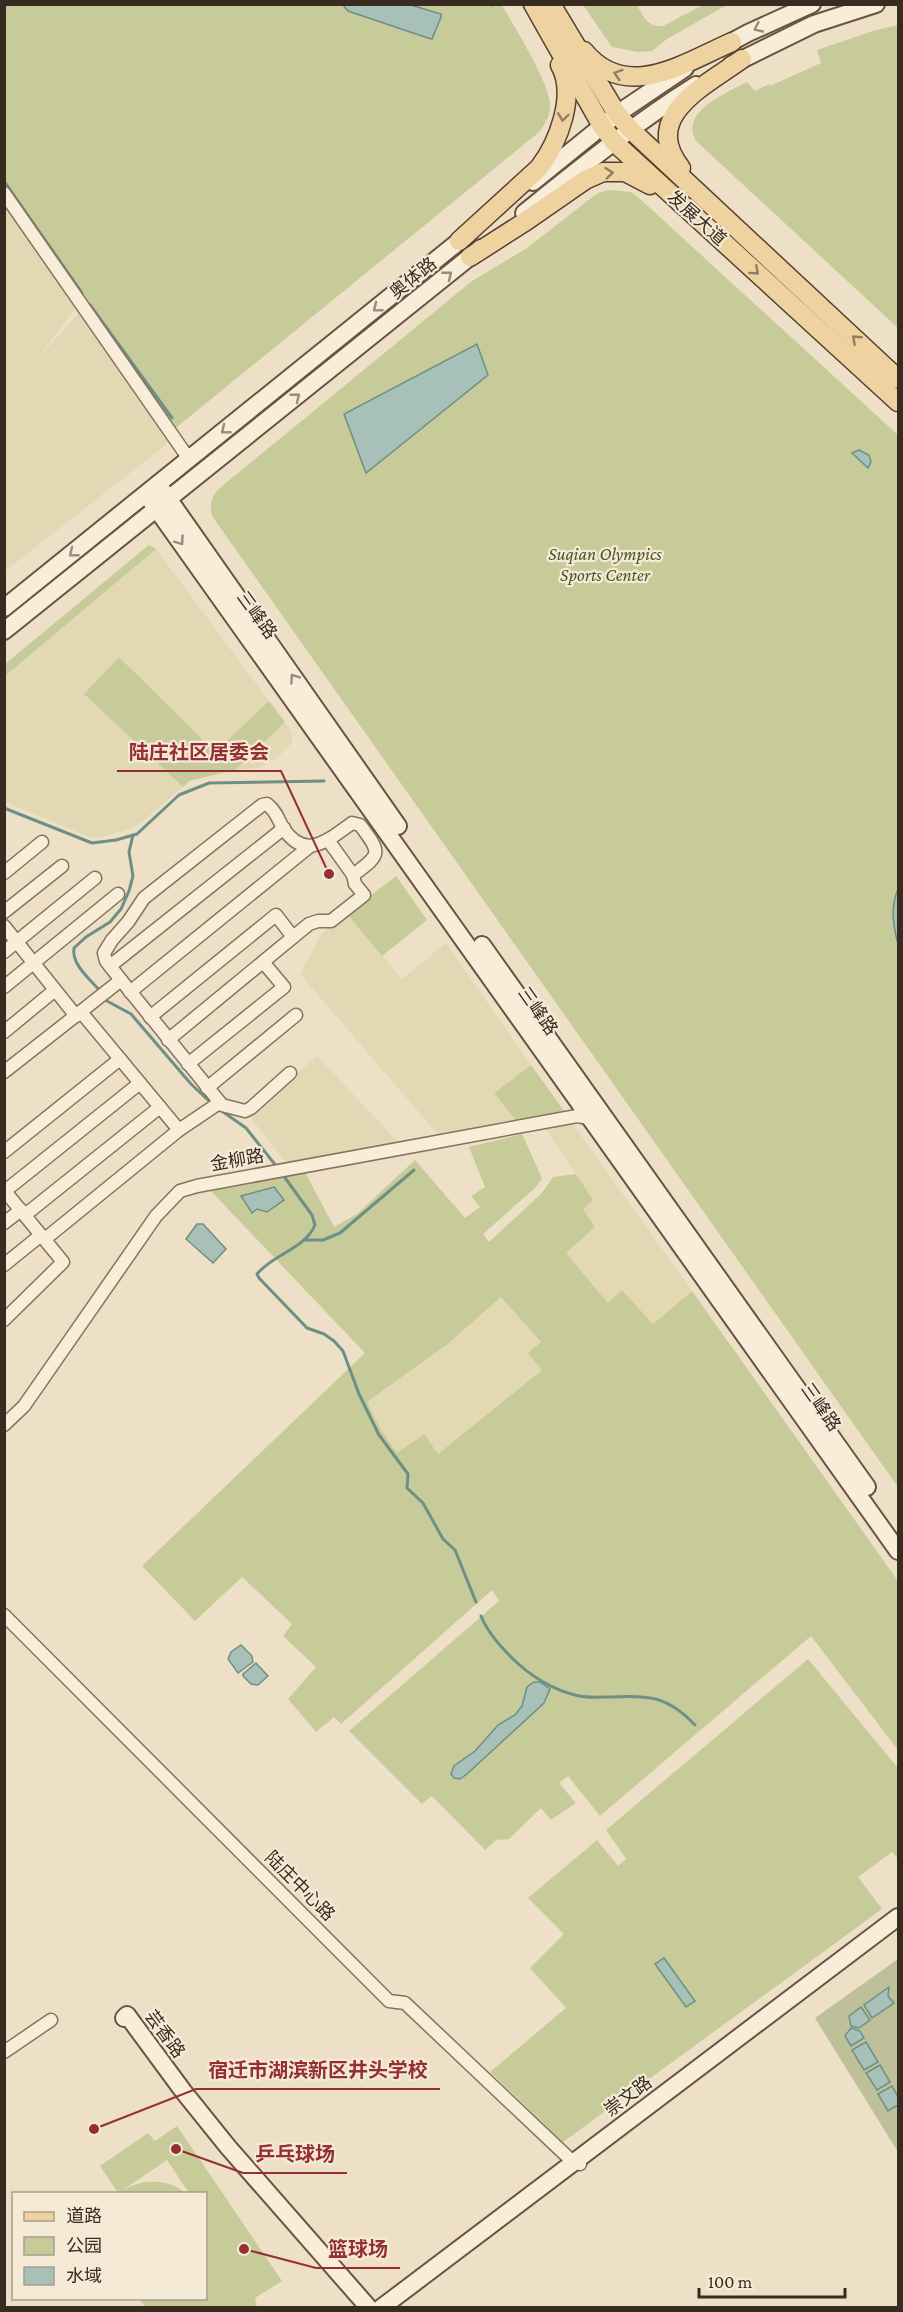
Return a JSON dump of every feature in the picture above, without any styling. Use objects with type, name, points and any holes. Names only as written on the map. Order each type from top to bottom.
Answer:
[{"type":"main road","name":"发展大道","points":[[531,4],[602,126],[614,142],[898,402]]},
{"type":"main road","points":[[459,242],[539,168],[549,155],[561,129],[567,90],[564,71],[531,4]]},
{"type":"main road","name":"发展大道","points":[[553,4],[617,114],[631,130],[898,379]]},
{"type":"main road","points":[[553,4],[586,53],[599,66],[634,78],[654,76],[732,42]]},
{"type":"main road","name":"奥体路","points":[[4,608],[617,114],[674,74],[732,42],[812,4]]},
{"type":"main road","name":"奥体路","points":[[4,631],[614,142],[666,103],[709,76],[814,24],[876,4]]},
{"type":"main road","points":[[726,219],[680,166],[671,152],[667,131],[676,110],[742,59]]},
{"type":"main road","points":[[470,257],[523,224],[585,180],[603,172],[624,172],[639,178],[712,231]]},
{"type":"main road","name":"三峰路","points":[[152,489],[898,1532]]},
{"type":"main road","name":"三峰路","points":[[382,813],[589,1118],[898,1551]]},
{"type":"main road","name":"崇文路","points":[[397,2307],[577,2163],[898,1917]]},
{"type":"main road","name":"崇文路","points":[[381,2307],[898,1929]]},
{"type":"main road","name":"芸香路","points":[[358,2307],[202,2123],[124,2018],[127,2015],[228,2147],[369,2307]]},
{"type":"street","points":[[4,193],[189,459]]},
{"type":"street","points":[[290,1072],[245,1111],[219,1103],[110,966],[104,953],[128,922],[137,906],[153,891],[262,805],[267,804],[273,809],[284,828],[300,845],[309,847]]},
{"type":"street","points":[[365,832],[382,813]]},
{"type":"street","points":[[130,992],[309,847],[328,840],[351,823],[360,825],[375,846],[376,856],[373,861],[353,875]]},
{"type":"street","points":[[110,966],[284,828]]},
{"type":"street","points":[[168,1040],[313,921],[331,921],[364,896],[355,884],[353,875],[328,840]]},
{"type":"street","points":[[4,873],[42,842]]},
{"type":"street","points":[[4,912],[62,866]]},
{"type":"street","points":[[4,952],[95,878]]},
{"type":"street","points":[[4,987],[118,894]]},
{"type":"street","points":[[150,1017],[276,915],[293,937]]},
{"type":"street","points":[[4,926],[55,990],[120,1059],[179,1130]]},
{"type":"street","points":[[188,1064],[284,987],[263,962]]},
{"type":"street","points":[[4,1072],[121,980]]},
{"type":"street","points":[[4,1032],[55,990]]},
{"type":"street","points":[[207,1088],[296,1015]]},
{"type":"street","points":[[4,1152],[120,1059]]},
{"type":"street","points":[[4,1320],[63,1262],[5,1191],[140,1083]]},
{"type":"street","points":[[4,1265],[179,1130],[219,1103]]},
{"type":"street","points":[[4,1223],[23,1212],[160,1107]]},
{"type":"street","name":"金柳路","points":[[4,1425],[24,1406],[148,1226],[176,1194],[184,1189],[577,1116],[589,1118]]},
{"type":"street","points":[[4,1310],[9,1307],[18,1307]]},
{"type":"street","name":"陆庄中心路","points":[[4,1616],[389,2001],[405,2003],[577,2163]]},
{"type":"street","points":[[4,2052],[51,2020]]},
{"type":"shaded area","points":[[4,201],[77,306],[38,358],[80,312],[169,440],[167,444],[5,571]]},
{"type":"shaded area","points":[[156,549],[269,701],[215,753],[119,657],[84,694],[183,787],[142,822],[124,831],[94,839],[5,802],[4,676]]},
{"type":"shaded area","points":[[285,722],[292,733],[291,744],[278,757],[259,768],[235,770]]},
{"type":"shaded area","points":[[347,914],[402,979],[446,943],[531,1065],[494,1093],[519,1124],[441,1138],[300,974],[322,933]]},
{"type":"shaded area","points":[[317,1056],[401,1145],[288,1165],[249,1116]]},
{"type":"shaded area","points":[[573,1124],[692,1291],[653,1324],[622,1290],[608,1303],[566,1253],[595,1227],[582,1209],[593,1200],[546,1129]]},
{"type":"shaded area","points":[[501,1297],[541,1342],[542,1370],[438,1454],[397,1454],[381,1430],[367,1402],[449,1343]]},
{"type":"green space","points":[[4,5],[502,5],[543,81],[548,93],[550,111],[538,133],[172,431],[5,191]]},
{"type":"green space","points":[[583,5],[637,5],[650,23],[663,26],[703,5],[727,5],[667,39],[652,51],[638,52],[612,47]]},
{"type":"green space","points":[[898,25],[898,328],[696,141],[692,130],[699,112],[708,104],[747,82],[755,91],[769,84],[770,86],[821,63],[817,50]]},
{"type":"green space","name":"Suqian Olympics Sports Center","points":[[609,190],[631,192],[639,198],[898,435],[898,1487],[212,516],[212,500],[221,487],[472,281],[527,248],[598,193]]},
{"type":"green space","points":[[149,545],[156,549],[5,676],[5,664]]},
{"type":"green space","points":[[119,657],[215,752],[269,701],[285,722],[235,770],[189,781],[183,787],[84,694]]},
{"type":"green space","points":[[396,876],[427,920],[382,956],[347,914]]},
{"type":"green space","points":[[531,1065],[567,1115],[519,1124],[494,1093]]},
{"type":"green space","points":[[522,1134],[542,1178],[536,1187],[483,1234],[489,1242],[542,1193],[553,1177],[576,1174],[593,1200],[583,1209],[595,1227],[566,1253],[608,1303],[622,1290],[653,1324],[692,1291],[898,1581],[898,1750],[811,1636],[600,1816],[568,1776],[559,1783],[576,1803],[551,1820],[541,1808],[509,1839],[496,1840],[485,1850],[432,1796],[422,1804],[349,1731],[499,1601],[492,1590],[341,1724],[334,1717],[316,1732],[288,1699],[316,1667],[283,1636],[292,1624],[242,1577],[195,1621],[142,1566],[365,1353],[209,1189],[305,1172],[334,1227],[357,1214],[415,1160],[465,1218],[480,1207],[471,1196],[485,1187],[469,1147]],"holes":[[[501,1297],[541,1342],[528,1353],[542,1370],[438,1454],[424,1434],[397,1453],[381,1430],[367,1402],[449,1343]]]},
{"type":"green space","points":[[808,1659],[898,1768],[898,1859],[892,1852],[858,1877],[882,1909],[563,2142],[490,2072],[566,2008],[530,1968],[564,1934],[528,1898],[597,1840],[618,1866],[626,1859],[606,1830]]},
{"type":"green space","points":[[898,1959],[898,2152],[815,2018]]},
{"type":"green space","points":[[177,2126],[282,2281],[255,2298],[257,2307],[145,2307],[140,2300],[207,2300],[207,2192],[188,2192],[167,2160],[124,2189],[140,2183],[156,2182],[171,2185],[184,2192],[117,2192],[100,2166],[148,2133],[155,2141]]},
{"type":"water","points":[[343,5],[411,5],[441,14],[441,17],[432,39],[348,11]]},
{"type":"water","points":[[477,344],[488,375],[366,473],[344,414]]},
{"type":"water","points":[[859,450],[869,455],[871,462],[868,468],[852,453]]},
{"type":"water","points":[[898,889],[898,944],[893,917]]},
{"type":"water","points":[[274,1187],[284,1200],[267,1212],[257,1209],[252,1213],[241,1196]]},
{"type":"water","points":[[197,1224],[203,1224],[226,1249],[213,1263],[186,1239]]},
{"type":"water","points":[[241,1645],[252,1656],[253,1662],[238,1673],[228,1659],[231,1652]]},
{"type":"water","points":[[256,1663],[268,1676],[258,1685],[251,1684],[243,1676]]},
{"type":"water","points":[[534,1682],[540,1682],[550,1689],[544,1703],[467,1774],[460,1779],[454,1778],[451,1774],[454,1766],[475,1751],[498,1725],[515,1715],[522,1706],[527,1687]]},
{"type":"water","points":[[664,1958],[695,2001],[686,2007],[655,1964]]},
{"type":"water","points":[[889,1987],[888,1996],[894,2003],[872,2018],[864,2005]]},
{"type":"water","points":[[861,2007],[870,2020],[859,2028],[851,2026],[849,2016]]},
{"type":"water","points":[[851,2028],[860,2031],[864,2038],[851,2046],[845,2036]]},
{"type":"water","points":[[866,2042],[878,2062],[864,2070],[852,2050]]},
{"type":"water","points":[[880,2065],[890,2082],[877,2090],[866,2073]]},
{"type":"water","points":[[892,2086],[898,2097],[898,2105],[888,2111],[878,2094]]},
{"type":"waterway","points":[[4,181],[82,293]]},
{"type":"waterway","points":[[90,305],[172,418]]},
{"type":"waterway","points":[[4,808],[92,843],[137,834],[179,795],[209,783],[324,781]]},
{"type":"waterway","points":[[100,991],[78,965],[74,948],[86,937],[110,922],[121,909],[133,876],[129,852],[133,835]]},
{"type":"waterway","points":[[104,996],[107,1001],[131,1014],[191,1084],[208,1100]]},
{"type":"waterway","points":[[219,1109],[246,1128],[277,1167]]},
{"type":"waterway","points":[[304,1240],[323,1240],[340,1233],[414,1170]]},
{"type":"waterway","points":[[283,1175],[312,1215],[315,1225],[304,1240],[271,1261],[257,1274],[307,1328],[324,1334],[343,1351],[359,1394],[379,1435],[408,1474],[407,1488],[423,1503],[443,1539],[455,1550],[476,1602]]},
{"type":"waterway","points":[[481,1616],[494,1638],[511,1657],[534,1676],[551,1686],[583,1697],[636,1696],[657,1699],[676,1708],[695,1725]]},
{"type":"place","name":"陆庄社区居委会","points":[[329,874]]},
{"type":"place","name":"宿迁市湖滨新区井头学校","points":[[94,2129]]},
{"type":"place","name":"乒乓球场","points":[[176,2149]]},
{"type":"place","name":"篮球场","points":[[244,2249]]}]
